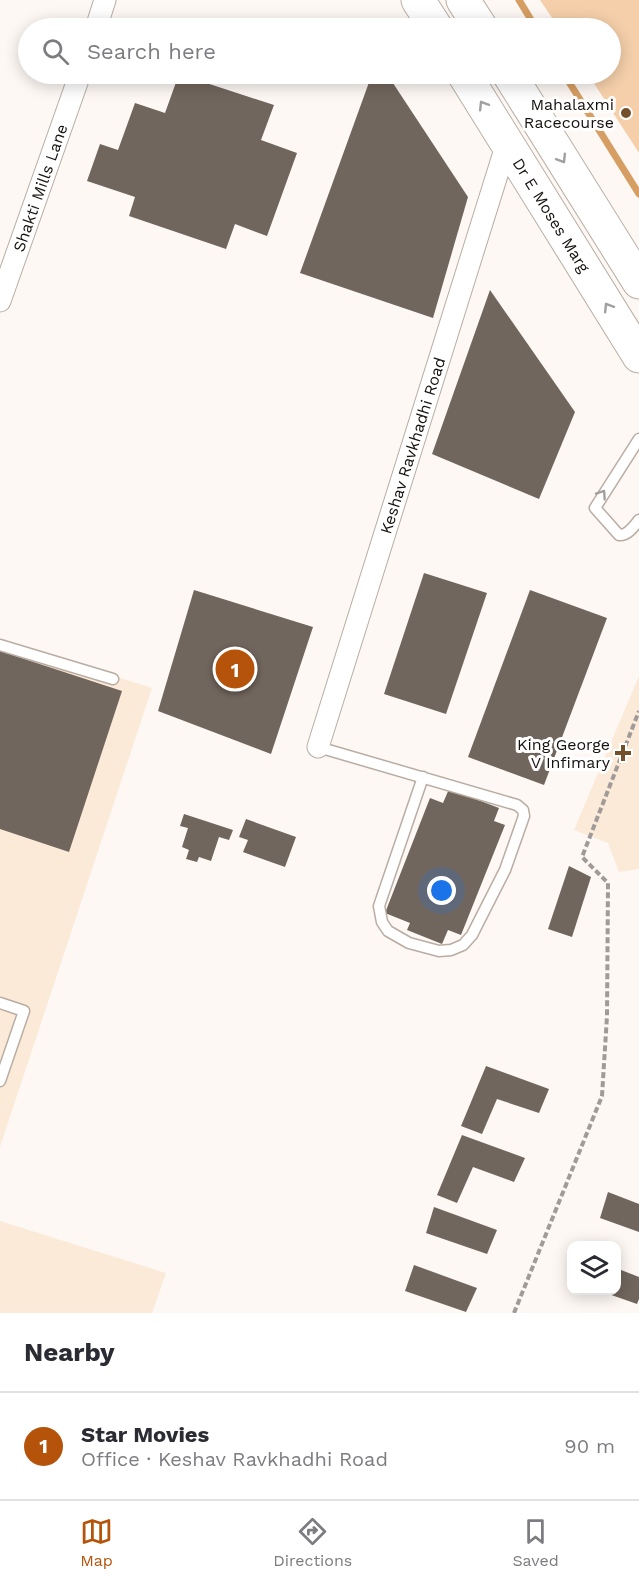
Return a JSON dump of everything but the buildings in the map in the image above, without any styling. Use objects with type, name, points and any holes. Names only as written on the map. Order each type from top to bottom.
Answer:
[{"type":"main road","points":[[418,0],[430,18]]},
{"type":"main road","points":[[463,0],[475,18]]},
{"type":"main road","name":"Dr E Moses Marg","points":[[470,84],[639,356]]},
{"type":"main road","points":[[515,84],[639,282]]},
{"type":"street","points":[[99,18],[105,0]]},
{"type":"street","name":"Shakti Mills Lane","points":[[0,301],[76,84]]},
{"type":"street","name":"Keshav Ravkhadhi Road","points":[[318,747],[507,143]]},
{"type":"lane","points":[[639,439],[595,508],[619,535],[628,533],[639,520]]},
{"type":"lane","points":[[0,645],[113,679]]},
{"type":"lane","points":[[318,747],[423,777],[518,805],[523,810],[524,816],[505,870],[472,935],[463,945],[451,950],[439,951],[409,943],[388,931],[382,922],[379,906],[423,777]]},
{"type":"lane","points":[[0,1003],[24,1011],[0,1081]]},
{"type":"path","points":[[514,1313],[602,1096],[607,1016],[608,883],[582,857],[639,711]]},
{"type":"shaded area","name":"Mahalaxmi Racecourse","points":[[540,0],[639,0],[639,153],[594,84],[621,84],[621,18],[552,18]]},
{"type":"shaded area","points":[[0,640],[152,688],[0,1147]]},
{"type":"shaded area","name":"King George V Infimary","points":[[639,676],[639,869],[619,872],[608,843],[574,830]]},
{"type":"shaded area","points":[[0,1221],[166,1273],[152,1313],[0,1313]]},
{"type":"waterway","points":[[519,0],[530,18]]},
{"type":"waterway","points":[[570,84],[639,194]]},
{"type":"place","name":"Mahalaxmi Racecourse","points":[[626,113]]},
{"type":"place","name":"Star Movies","points":[[235,669]]},
{"type":"place","name":"King George V Infimary","points":[[623,753]]}]
